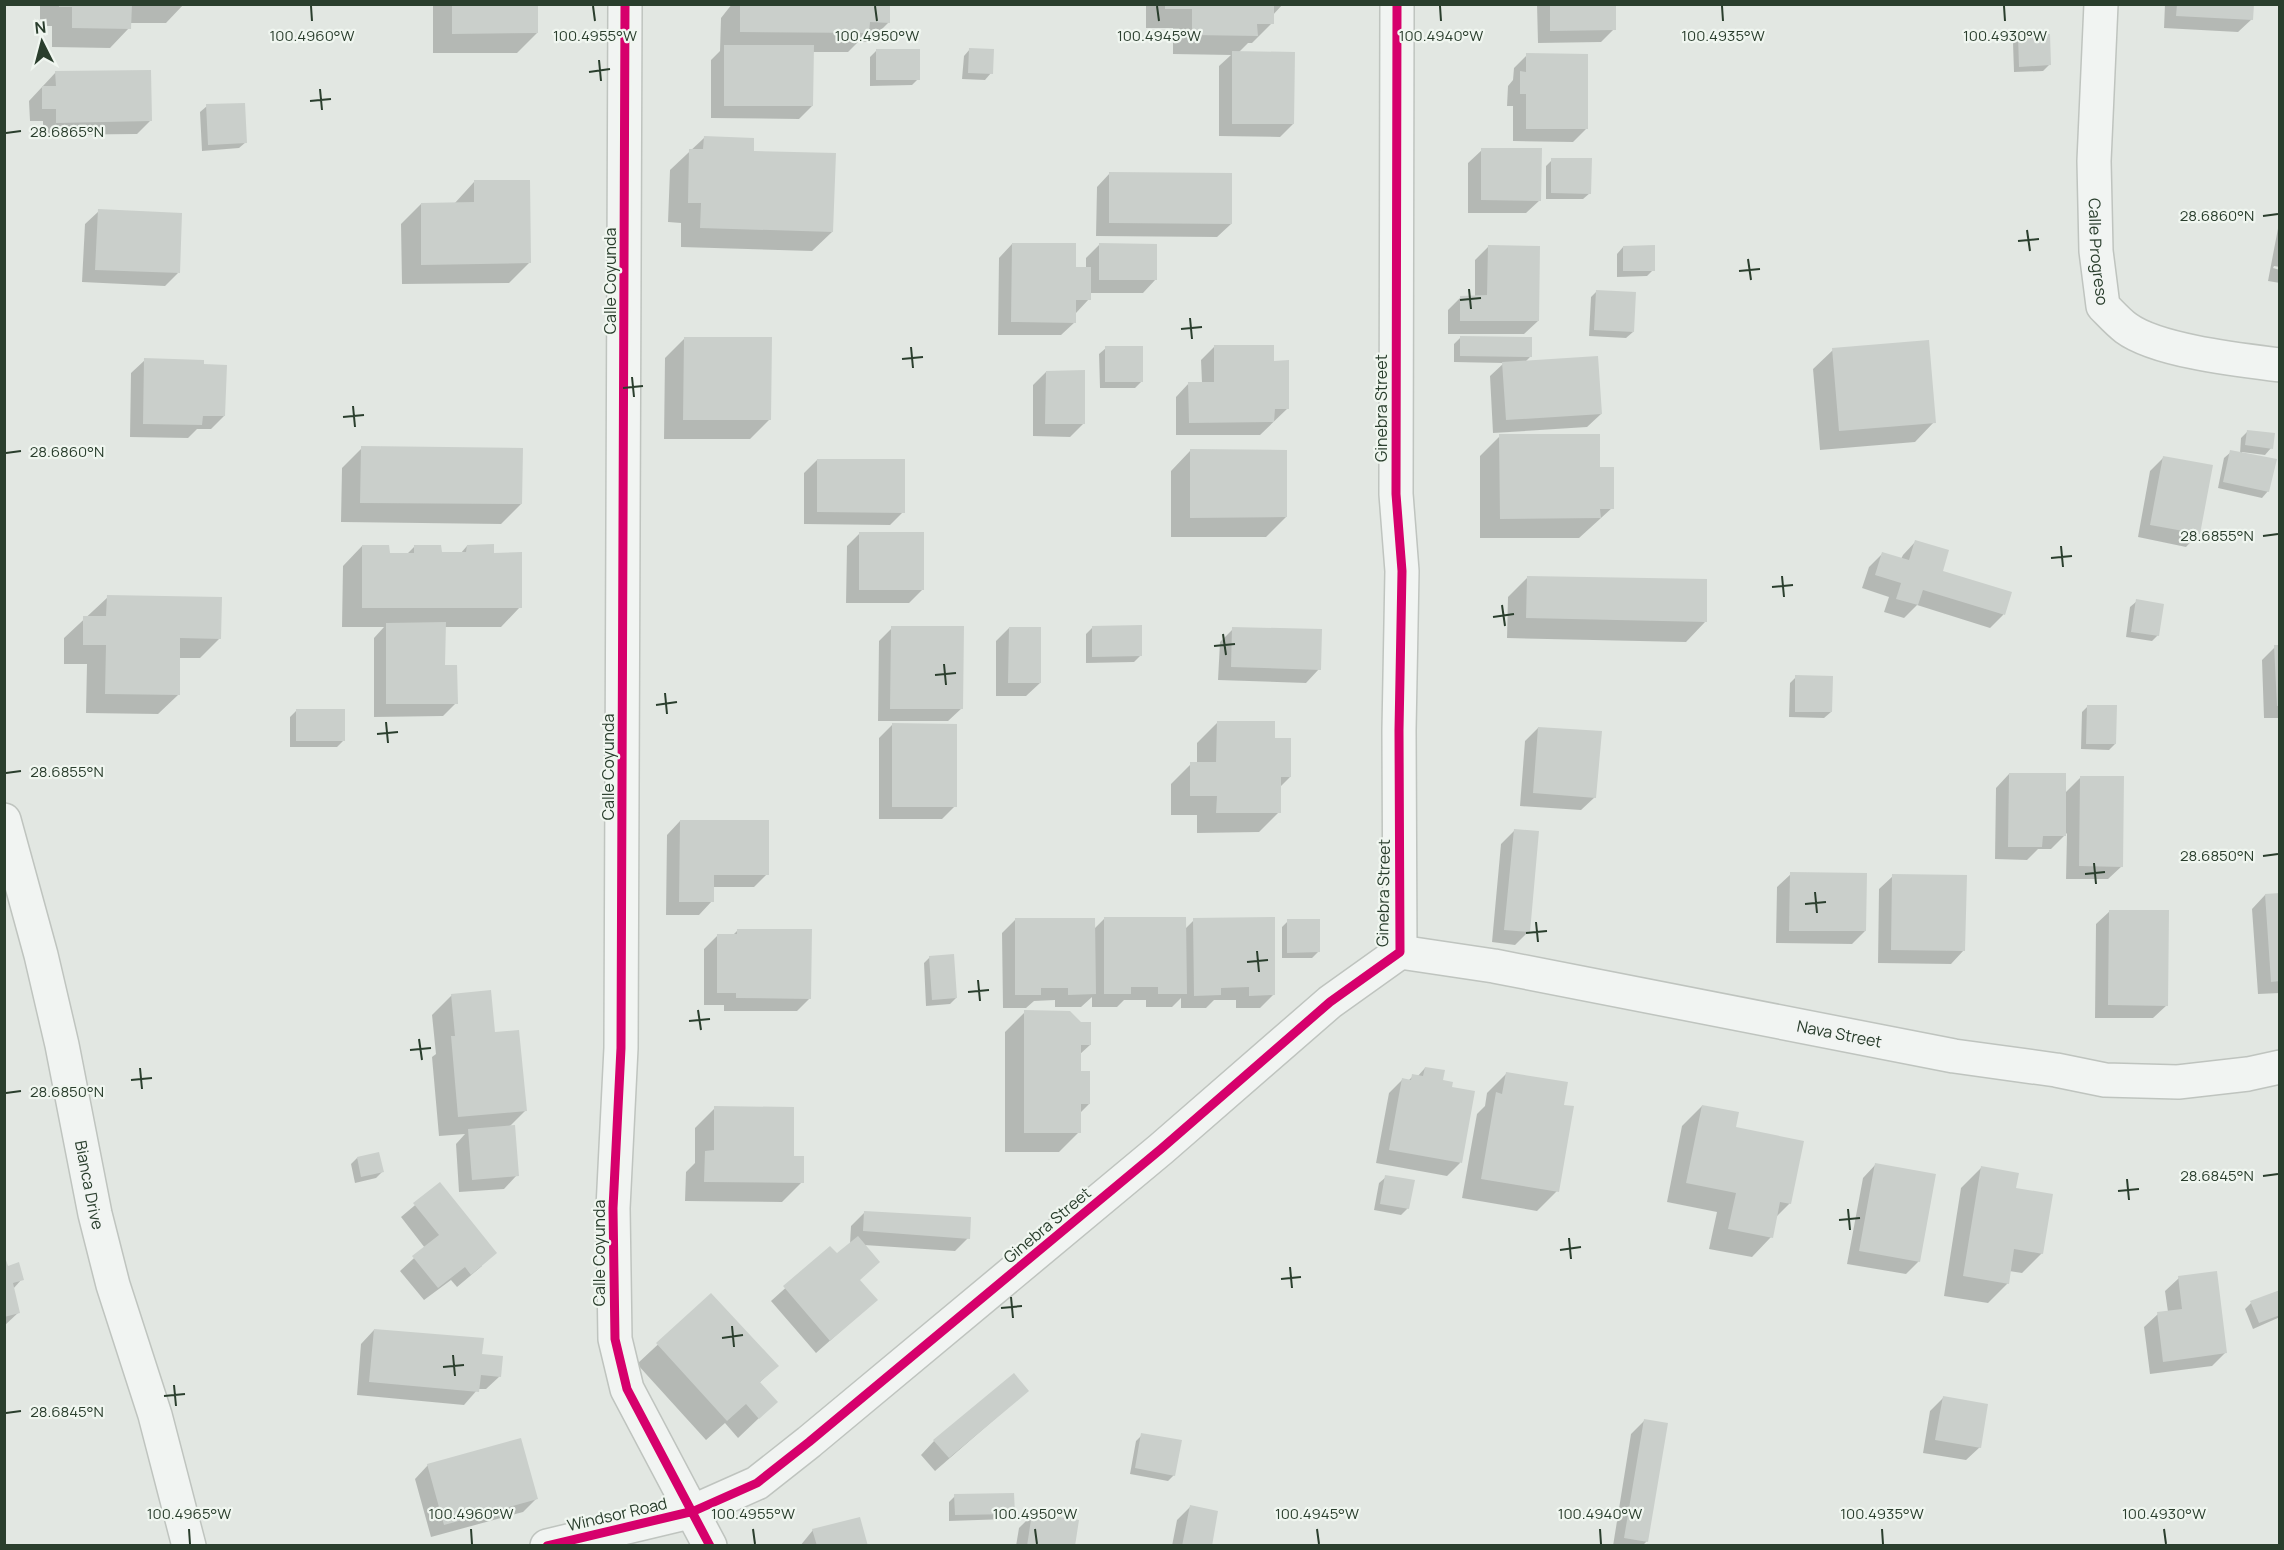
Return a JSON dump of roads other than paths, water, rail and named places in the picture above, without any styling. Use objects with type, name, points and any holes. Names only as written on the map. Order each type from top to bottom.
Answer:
[{"type":"street","name":"Calle Coyunda","points":[[625,4],[626,284],[621,1048],[613,1208],[615,1339],[627,1389],[663,1460],[694,1511],[710,1545]]},
{"type":"street","name":"Ginebra Street","points":[[694,1511],[757,1483],[809,1442],[1161,1149],[1330,1002],[1400,952],[1399,730],[1402,571],[1396,494],[1397,4]]},
{"type":"street","name":"Calle Progreso","points":[[2101,4],[2094,161],[2096,250],[2103,306],[2128,329],[2158,342],[2208,355],[2280,365]]},
{"type":"street","name":"Bianca Drive","points":[[4,820],[41,955],[62,1045],[95,1214],[113,1285],[155,1415],[189,1545]]},
{"type":"street","name":"Nava Street","points":[[1400,952],[1494,966],[1954,1056],[2056,1070],[2106,1080],[2178,1082],[2248,1074],[2280,1067]]},
{"type":"street","name":"Windsor Road","points":[[547,1545],[694,1511]]}]
